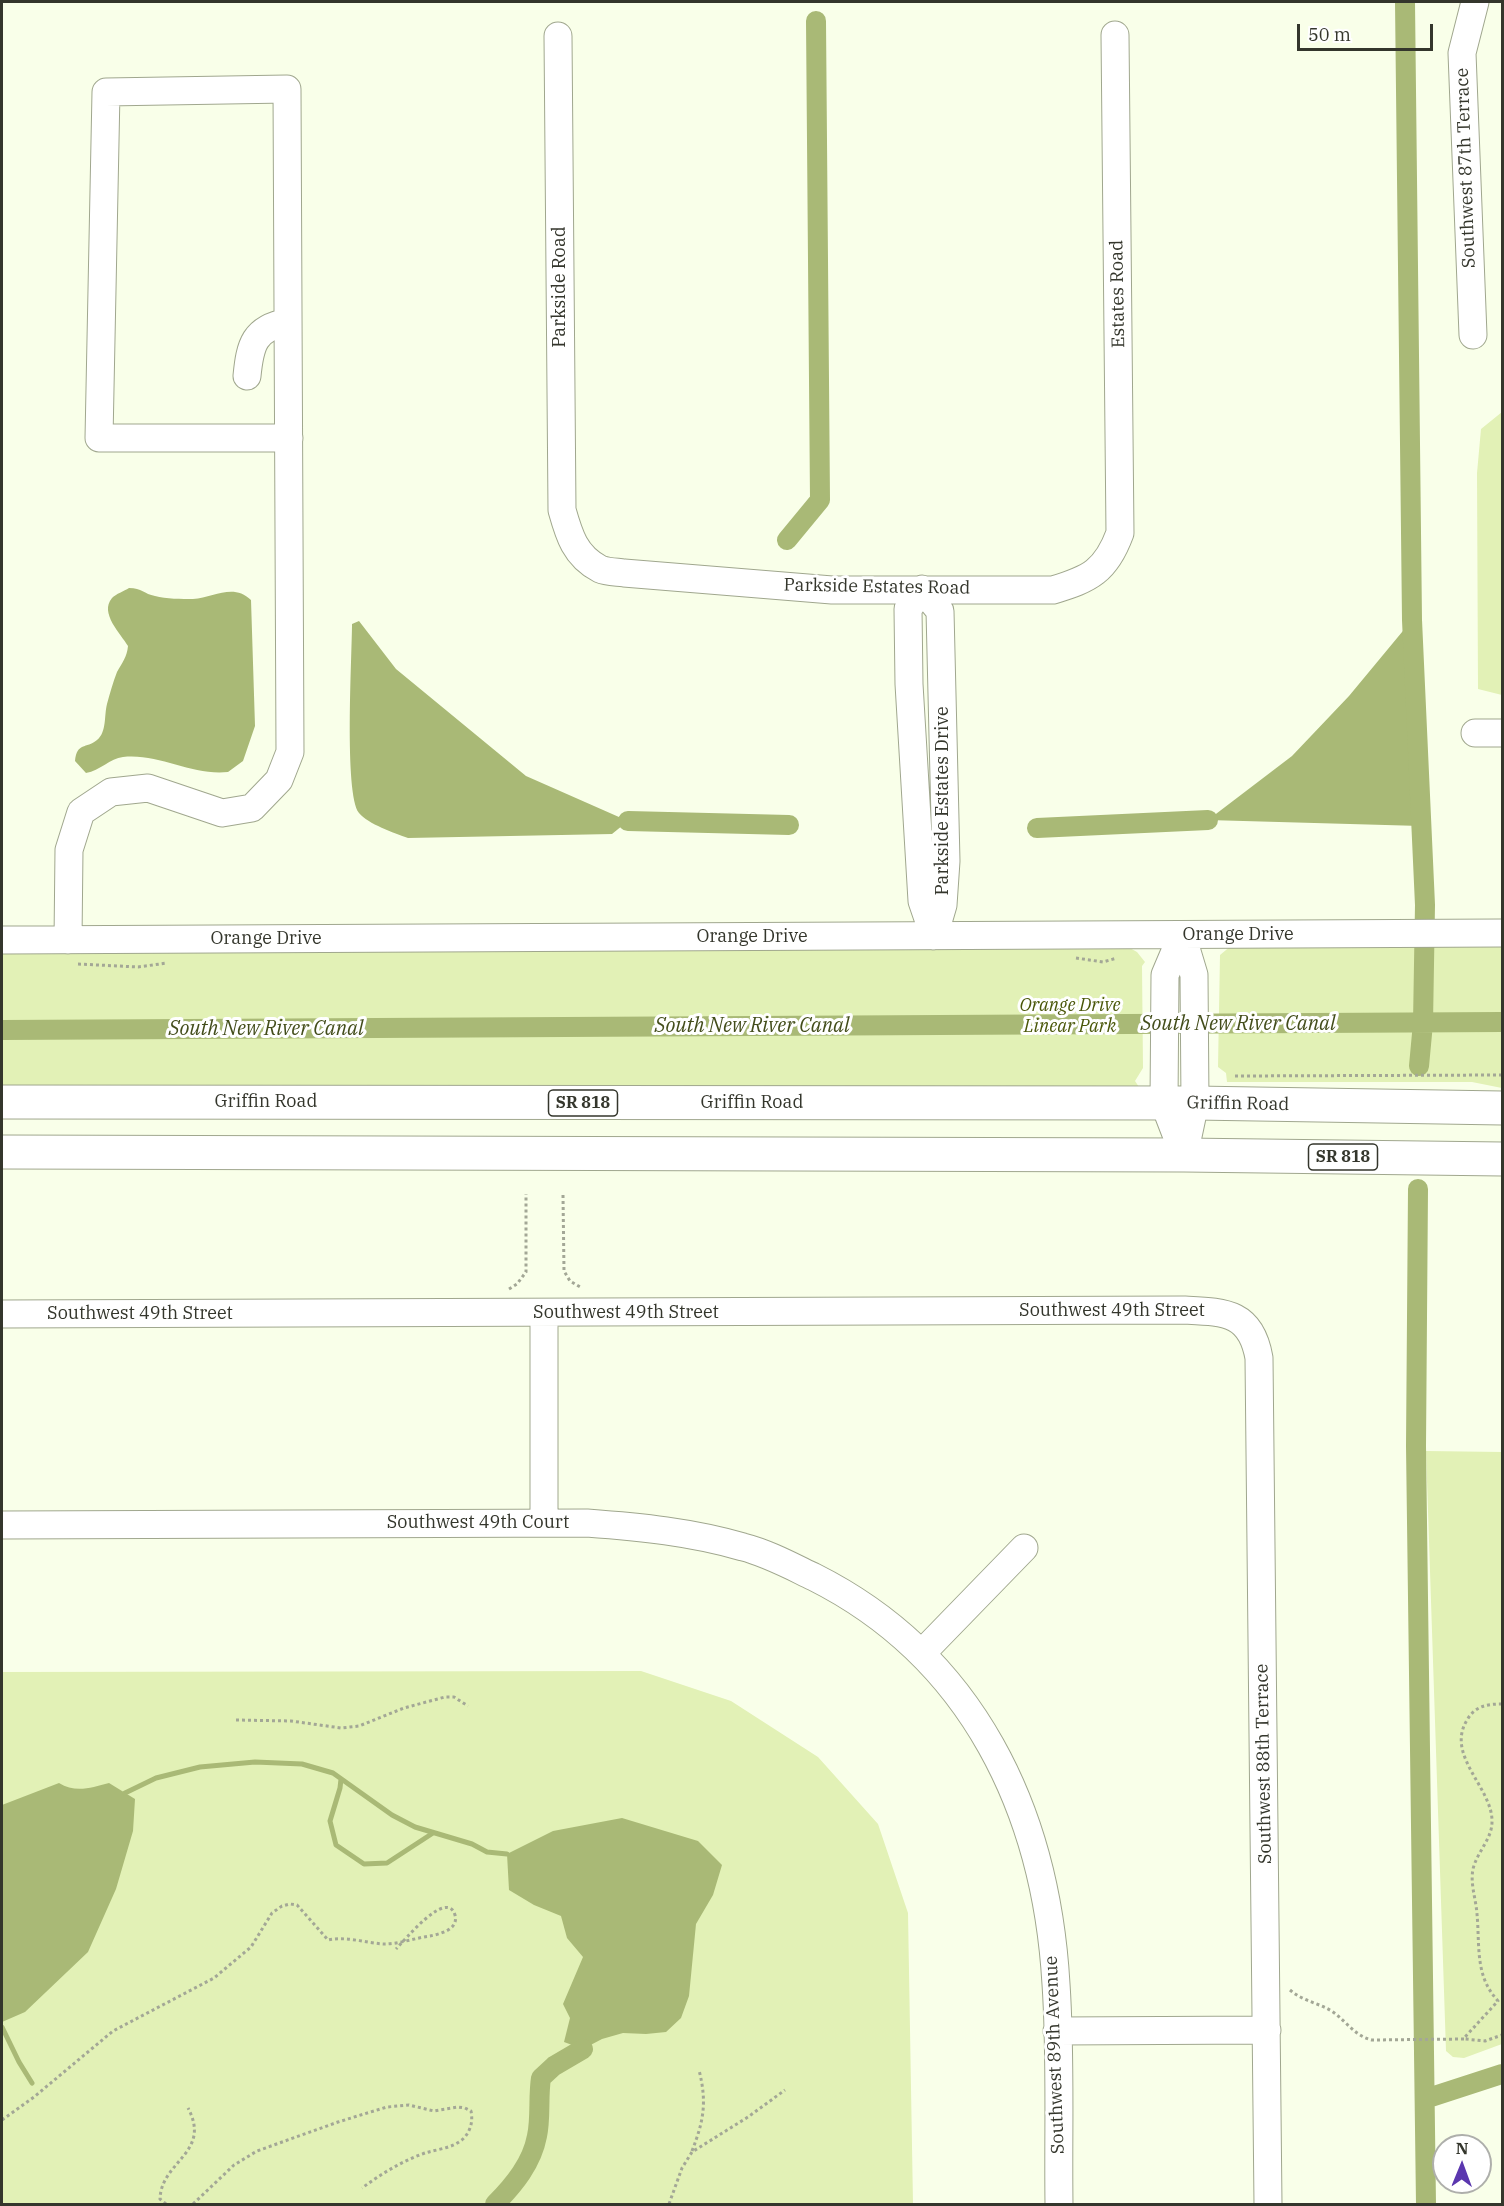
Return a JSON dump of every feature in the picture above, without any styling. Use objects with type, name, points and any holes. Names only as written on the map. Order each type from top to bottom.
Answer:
[{"type":"main road","name":"Griffin Road","points":[[2,1102],[1180,1089],[1503,1108]]},
{"type":"main road","name":"SR 818","points":[[2,1152],[1184,1155],[1503,1159]]},
{"type":"street","name":"Southwest 87th Terrace","points":[[1473,335],[1462,53],[1475,2]]},
{"type":"street","name":"Estates Road","points":[[1113,552],[1120,533],[1121,517],[1115,35]]},
{"type":"street","name":"Parkside Road","points":[[558,36],[562,510],[569,537]]},
{"type":"street","points":[[68,940],[69,850],[81,812],[111,792],[148,788],[222,813],[252,808],[279,780],[290,752],[289,438],[287,88],[106,92],[99,438],[289,438]]},
{"type":"street","points":[[247,376],[249,357],[257,336],[271,325],[288,322]]},
{"type":"street","name":"Parkside Estates Road","points":[[569,537],[582,555],[601,570],[832,590],[1053,590],[1079,583],[1101,568],[1113,552]]},
{"type":"street","name":"Parkside Estates Drive","points":[[922,589],[940,611],[946,861],[943,904],[933,936],[922,901],[908,609],[922,589]]},
{"type":"street","points":[[913,732],[943,732]]},
{"type":"street","points":[[1475,733],[1503,733]]},
{"type":"street","name":"Orange Drive","points":[[2,940],[1503,933]]},
{"type":"street","points":[[1182,935],[1165,975],[1180,1089],[1184,1155]]},
{"type":"street","points":[[1180,1089],[1194,975],[1182,935]]},
{"type":"street","name":"Southwest 49th Street","points":[[2,1314],[1185,1310],[1218,1311],[1231,1316],[1247,1327]]},
{"type":"street","points":[[543,1313],[544,1523]]},
{"type":"street","name":"Southwest 88th Terrace","points":[[1247,1327],[1254,1337],[1259,1358],[1268,2205]]},
{"type":"street","name":"Southwest 49th Court","points":[[2,1525],[587,1522],[672,1530],[745,1547],[795,1567],[842,1591],[883,1620],[922,1653]]},
{"type":"street","points":[[922,1653],[1024,1548]]},
{"type":"street","name":"Southwest 89th Avenue","points":[[922,1653],[952,1688],[980,1727],[1010,1780],[1027,1823],[1044,1894],[1056,1983],[1059,2205]]},
{"type":"street","points":[[1057,2031],[1267,2030]]},
{"type":"path","points":[[1235,1076],[1503,1075]]},
{"type":"path","points":[[509,1289],[518,1284],[526,1272],[526,1194]]},
{"type":"path","points":[[563,1195],[564,1271],[570,1281],[584,1289]]},
{"type":"path","points":[[236,1720],[291,1721],[340,1728],[359,1726],[404,1708],[445,1697],[454,1697],[468,1706]]},
{"type":"path","points":[[1465,2039],[1501,2001],[1491,1993],[1484,1976],[1472,1880],[1474,1866],[1492,1830],[1492,1819],[1490,1809],[1463,1754],[1461,1738],[1470,1714],[1480,1707],[1503,1704]]},
{"type":"path","points":[[2,2120],[34,2097],[113,2031],[214,1978],[251,1947],[272,1913],[282,1906],[297,1905],[328,1940],[387,1944],[406,1939],[442,1934],[450,1929],[455,1921],[455,1914],[451,1909],[444,1907],[437,1910],[406,1939],[396,1949]]},
{"type":"path","points":[[1290,1990],[1306,2001],[1332,2011],[1363,2038],[1485,2041],[1503,2035]]},
{"type":"path","points":[[669,2205],[682,2168],[692,2152],[702,2125],[703,2086],[699,2070]]},
{"type":"path","points":[[692,2152],[748,2117],[785,2090]]},
{"type":"path","points":[[193,2205],[234,2165],[257,2151],[338,2122],[387,2107],[409,2104],[434,2111],[458,2107],[471,2111],[470,2129],[464,2138],[454,2145],[424,2153],[400,2164],[362,2188]]},
{"type":"path","points":[[166,2205],[160,2199],[160,2191],[192,2144],[196,2132],[194,2118],[188,2108]]},
{"type":"green space","points":[[1502,412],[1502,695],[1478,689],[1477,473],[1481,429]]},
{"type":"green space","points":[[1502,940],[1502,1088],[1472,1082],[1227,1082],[1226,1073],[1218,1067],[1220,955],[1232,945]]},
{"type":"green space","name":"Orange Drive Linear Park","points":[[1128,947],[1137,952],[1145,962],[1142,966],[1143,1068],[1135,1081],[1139,1087],[2,1090],[2,949]]},
{"type":"green space","points":[[1426,1451],[1502,1452],[1502,2044],[1464,2058],[1453,2057],[1446,2051]]},
{"type":"green space","points":[[641,1671],[731,1701],[818,1757],[878,1824],[908,1913],[913,2204],[2,2204],[2,1672]]},
{"type":"shaded area","points":[[129,588],[151,595],[193,599],[223,592],[238,592],[251,600],[255,726],[243,761],[228,772],[201,771],[150,758],[123,757],[86,773],[75,761],[80,748],[93,743],[102,733],[107,704],[128,646],[110,617],[109,604],[112,598]]},
{"type":"shaded area","points":[[1412,620],[1421,826],[1208,820],[1292,756],[1349,696]]},
{"type":"shaded area","points":[[359,621],[396,669],[526,776],[628,821],[612,834],[408,838],[368,821],[359,813],[354,800],[350,753],[352,624]]},
{"type":"shaded area","points":[[59,1783],[77,1789],[109,1783],[135,1799],[133,1831],[116,1889],[88,1952],[25,2012],[2,2022],[2,1805]]},
{"type":"shaded area","points":[[622,1818],[698,1841],[722,1865],[713,1895],[696,1924],[689,1996],[681,2018],[666,2032],[623,2033],[602,2039],[583,2049],[564,2042],[570,2018],[563,2004],[583,1957],[567,1938],[561,1916],[534,1905],[509,1890],[507,1854],[553,1831]]},
{"type":"waterway","points":[[1405,2],[1412,620],[1425,905],[1423,1023],[1419,1066]]},
{"type":"waterway","points":[[787,540],[820,500],[816,21]]},
{"type":"waterway","points":[[1037,828],[1208,820]]},
{"type":"waterway","points":[[628,821],[789,825]]},
{"type":"waterway","name":"South New River Canal","points":[[2,1030],[1502,1022]]},
{"type":"waterway","points":[[1418,1189],[1416,1446],[1426,2204]]},
{"type":"waterway","points":[[125,1793],[156,1778],[200,1767],[255,1762],[302,1764],[333,1773],[392,1815],[415,1827],[472,1844],[487,1852],[507,1854]]},
{"type":"waterway","points":[[341,1779],[330,1821],[336,1845],[364,1864],[387,1863],[433,1833]]},
{"type":"waterway","points":[[2,2027],[32,2083]]},
{"type":"waterway","points":[[495,2204],[521,2173],[535,2146],[539,2122],[541,2078],[554,2066],[583,2049]]},
{"type":"waterway","points":[[1425,2099],[1502,2074]]}]
